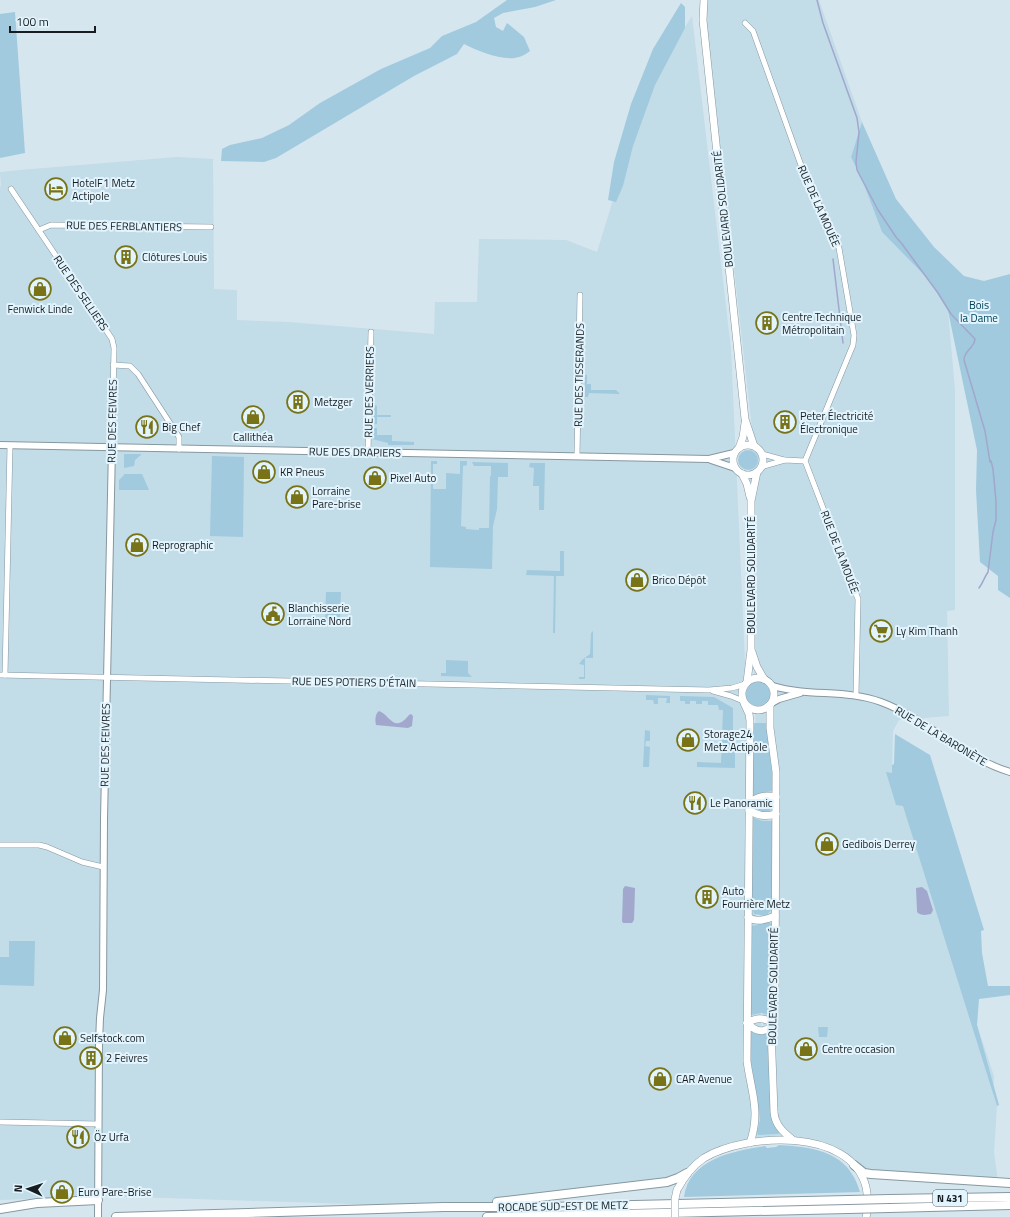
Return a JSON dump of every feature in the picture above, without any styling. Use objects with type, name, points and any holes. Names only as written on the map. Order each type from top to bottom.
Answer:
[{"type":"highway","points":[[854,1165],[864,1173],[871,1174],[1010,1183]]},
{"type":"highway","points":[[444,1207],[506,1202],[667,1182],[687,1173]]},
{"type":"highway","name":"ROCADE SUD-EST DE METZ","points":[[488,1217],[889,1203],[1010,1197]]},
{"type":"highway","points":[[0,1209],[37,1203],[98,1200]]},
{"type":"highway","name":"ROCADE SUD-EST DE METZ","points":[[889,1203],[1010,1205]]},
{"type":"highway","name":"ROCADE SUD-EST DE METZ","points":[[116,1217],[444,1207],[848,1204]]},
{"type":"main road","name":"BOULEVARD SOLIDARITÉ","points":[[704,0],[703,20],[746,419],[754,446]]},
{"type":"main road","name":"BOULEVARD SOLIDARITÉ","points":[[737,450],[743,437],[746,419]]},
{"type":"main road","points":[[744,446],[754,446],[762,454],[763,458],[759,470],[749,475],[742,474],[735,468],[733,458],[737,450],[744,446]]},
{"type":"main road","name":"BOULEVARD SOLIDARITÉ","points":[[751,501],[759,470]]},
{"type":"main road","name":"BOULEVARD SOLIDARITÉ","points":[[742,474],[747,484],[751,501],[751,650],[746,683]]},
{"type":"main road","name":"BOULEVARD SOLIDARITÉ","points":[[751,650],[757,667],[764,679]]},
{"type":"main road","points":[[744,702],[749,707],[757,710],[765,709],[771,704],[774,696],[773,686],[764,679],[756,678],[746,683],[742,692],[744,702],[750,714],[747,1023],[748,1066],[756,1114],[750,1143]]},
{"type":"main road","name":"BOULEVARD SOLIDARITÉ","points":[[771,704],[769,720],[776,772],[775,987],[771,1025],[774,1119],[778,1126],[793,1140]]},
{"type":"main road","points":[[749,806],[760,796],[776,797]]},
{"type":"main road","points":[[749,806],[759,816],[776,814]]},
{"type":"main road","points":[[748,918],[760,921],[775,916]]},
{"type":"main road","points":[[757,1018],[762,1018],[771,1025],[766,1030],[758,1031],[747,1023],[757,1018]]},
{"type":"main road","points":[[675,1217],[675,1199],[677,1190],[687,1173],[710,1155],[729,1148],[750,1143],[793,1140],[830,1149],[854,1165],[864,1181],[868,1204],[866,1217]]},
{"type":"street","name":"RUE DE LA MOUÉE","points":[[745,23],[753,31],[802,168],[839,248],[854,335],[853,345],[805,461],[858,599],[856,695]]},
{"type":"street","name":"RUE DES SELLIERS","points":[[11,189],[110,334],[114,348],[113,365]]},
{"type":"street","name":"RUE DES FERBLANTIERS","points":[[39,230],[51,224],[210,228]]},
{"type":"street","name":"RUE DES TISSERANDS","points":[[577,456],[580,295]]},
{"type":"street","name":"RUE DES VERRIERS","points":[[368,452],[371,332]]},
{"type":"street","points":[[113,365],[130,366],[138,374],[179,437],[179,449]]},
{"type":"street","name":"RUE DES FEIVRES","points":[[98,1217],[98,1124],[100,1018],[103,965],[103,867],[113,365]]},
{"type":"street","name":"RUE DES DRAPIERS","points":[[0,445],[710,459],[735,468]]},
{"type":"street","points":[[3,675],[10,446]]},
{"type":"street","name":"RUE DES DRAPIERS","points":[[710,459],[737,450]]},
{"type":"street","points":[[762,454],[785,460],[805,461]]},
{"type":"street","points":[[759,470],[785,460]]},
{"type":"street","name":"RUE DES POTIERS D'ÉTAIN","points":[[3,675],[709,690],[732,688],[746,683]]},
{"type":"street","name":"RUE DE LA BARONÈTE","points":[[773,686],[801,692],[856,695],[869,698],[898,709],[984,762],[1010,772]]},
{"type":"street","name":"RUE DES POTIERS D'ÉTAIN","points":[[709,690],[731,696],[744,702]]},
{"type":"street","name":"RUE DE LA BARONÈTE","points":[[771,704],[779,699],[801,692]]},
{"type":"street","points":[[0,845],[39,845],[82,862],[103,867]]},
{"type":"street","points":[[0,1122],[98,1124]]},
{"type":"shaded area","points":[[707,0],[819,0],[862,122],[851,157],[863,182],[882,232],[930,281],[948,311],[955,390],[955,610],[947,611],[949,716],[899,720],[893,731],[892,770],[994,1076],[993,1094],[997,1106],[994,1152],[998,1182],[871,1174],[822,1146],[766,1141],[717,1152],[678,1178],[505,1202],[444,1207],[104,1196],[0,1200],[0,172],[177,157],[213,159],[214,289],[237,290],[237,320],[289,322],[434,334],[435,302],[477,302],[479,239],[566,240],[597,252],[648,86],[692,16],[731,349],[765,1109],[749,459],[752,428],[706,21]]},
{"type":"shaded area","points":[[379,711],[392,722],[396,723],[400,723],[411,714],[413,716],[412,726],[408,728],[376,725],[375,721]]},
{"type":"shaded area","points":[[625,886],[635,888],[634,920],[632,923],[623,923],[622,921],[623,889]]},
{"type":"shaded area","points":[[922,887],[927,891],[933,910],[931,914],[922,915],[917,912],[916,888]]},
{"type":"green space","points":[[507,0],[556,0],[535,7],[503,13],[494,18],[496,27],[503,31],[507,23],[524,37],[530,51],[523,55],[513,58],[499,57],[484,53],[464,44],[457,54],[414,76],[276,158],[264,162],[221,161],[222,149],[230,145],[262,138],[289,125],[320,103],[381,69],[430,48],[442,36],[476,22]]},
{"type":"green space","points":[[681,3],[685,7],[685,28],[655,85],[633,146],[623,186],[616,202],[608,200],[614,162],[631,104],[653,49]]},
{"type":"green space","points":[[15,12],[25,153],[0,158],[0,14]]},
{"type":"green space","name":"Bois la Dame","points":[[862,122],[896,199],[934,247],[964,276],[984,281],[1010,274],[1010,598],[998,590],[998,576],[980,562],[976,490],[977,450],[948,311],[930,281],[882,232],[863,182],[851,157]]},
{"type":"green space","points":[[585,375],[587,375],[587,384],[591,384],[591,390],[616,390],[620,394],[589,393],[588,397],[585,397]]},
{"type":"green space","points":[[373,406],[377,406],[377,415],[391,415],[391,417],[377,417],[377,424],[372,424]]},
{"type":"green space","points":[[372,428],[377,428],[377,435],[392,435],[392,441],[414,442],[414,445],[388,445],[388,443],[372,439]]},
{"type":"green space","points":[[748,450],[755,453],[758,460],[755,467],[748,470],[741,467],[738,460],[741,453]]},
{"type":"green space","points":[[124,454],[142,454],[135,460],[134,466],[124,468]]},
{"type":"green space","points":[[212,456],[244,457],[243,537],[210,536]]},
{"type":"green space","points":[[431,461],[437,461],[437,464],[433,464],[433,489],[446,489],[446,473],[460,474],[460,461],[467,461],[467,465],[463,466],[461,526],[466,527],[466,529],[479,530],[479,528],[489,528],[491,466],[474,466],[472,462],[508,463],[508,477],[498,477],[497,509],[493,526],[492,569],[430,567]]},
{"type":"green space","points":[[530,463],[545,463],[544,510],[539,510],[539,486],[533,486],[534,468],[529,467]]},
{"type":"green space","points":[[124,474],[142,474],[149,490],[119,490],[119,480]]},
{"type":"green space","points":[[560,551],[564,551],[564,576],[556,576],[555,633],[553,633],[554,576],[526,575],[527,570],[560,571]]},
{"type":"green space","points":[[326,592],[341,592],[340,622],[325,621]]},
{"type":"green space","points":[[593,631],[593,658],[585,658],[585,679],[579,679],[579,677],[584,677],[584,665],[579,664],[582,660],[590,654],[591,633]]},
{"type":"green space","points":[[446,660],[468,661],[468,673],[472,677],[441,676],[441,673],[446,673]]},
{"type":"green space","points":[[758,682],[767,685],[770,694],[767,703],[758,706],[749,703],[746,694],[749,685]]},
{"type":"green space","points":[[646,695],[670,696],[670,703],[666,703],[667,698],[658,698],[658,704],[654,704],[653,700],[646,700]]},
{"type":"green space","points":[[680,696],[714,697],[733,708],[733,749],[735,752],[735,768],[697,767],[697,762],[721,763],[723,710],[719,710],[718,705],[708,705],[708,701],[702,701],[702,704],[696,704],[696,701],[690,701],[690,704],[685,704],[685,701],[680,701]]},
{"type":"green space","points":[[754,723],[766,723],[773,791],[752,796]]},
{"type":"green space","points":[[645,730],[650,731],[650,741],[646,741],[645,746],[650,747],[649,767],[643,767]]},
{"type":"green space","points":[[895,734],[930,755],[984,930],[981,931],[982,953],[988,986],[1010,986],[1010,995],[979,999],[977,1025],[999,1105],[997,1106],[903,806],[896,805],[886,772],[892,773],[892,765],[894,764]]},
{"type":"green space","points":[[762,800],[769,801],[772,804],[770,811],[761,812],[754,807],[756,803]]},
{"type":"green space","points":[[753,817],[762,821],[773,821],[772,909],[766,916],[754,914],[752,907]]},
{"type":"green space","points":[[767,922],[772,924],[770,1015],[761,1013],[751,1015],[752,926]]},
{"type":"green space","points":[[9,941],[35,941],[34,986],[0,985],[0,957],[9,957]]},
{"type":"green space","points":[[818,1027],[828,1027],[827,1037],[819,1037]]},
{"type":"green space","points":[[751,1031],[761,1034],[769,1034],[780,1132],[778,1134],[758,1135],[757,1132],[760,1120],[751,1062]]},
{"type":"green space","points":[[779,1145],[818,1150],[829,1154],[848,1168],[855,1179],[860,1192],[684,1197],[688,1184],[694,1174],[703,1165],[727,1154],[765,1146],[767,1148],[776,1147]]},
{"type":"waterway","points":[[817,0],[823,23],[857,118],[859,132],[856,162],[857,170],[878,210],[896,237],[938,293],[951,314],[975,339],[973,345],[964,357],[964,360],[985,431],[990,462],[991,461],[993,469],[996,501],[996,520],[988,572],[979,588]]},
{"type":"waterway","points":[[833,259],[843,343]]},
{"type":"place","name":"HotelF1 Metz Actipole","points":[[56,189]]},
{"type":"place","name":"Clôtures Louis","points":[[126,257]]},
{"type":"place","name":"Fenwick Linde","points":[[40,289]]},
{"type":"place","name":"Centre Technique Métropolitain","points":[[767,323]]},
{"type":"place","name":"Metzger","points":[[298,402]]},
{"type":"place","name":"Callithéa","points":[[253,417]]},
{"type":"place","name":"Peter Électricité Électronique","points":[[785,422]]},
{"type":"place","name":"Big Chef","points":[[147,427]]},
{"type":"place","name":"KR Pneus","points":[[264,472]]},
{"type":"place","name":"Pixel Auto","points":[[375,478]]},
{"type":"place","name":"Lorraine Pare-brise","points":[[297,497]]},
{"type":"place","name":"Reprographic","points":[[137,545]]},
{"type":"place","name":"Brico Dépôt","points":[[637,580]]},
{"type":"place","name":"Blanchisserie Lorraine Nord","points":[[273,614]]},
{"type":"place","name":"Ly Kim Thanh","points":[[881,631]]},
{"type":"place","name":"Storage24 Metz Actipôle","points":[[688,740]]},
{"type":"place","name":"Le Panoramic","points":[[695,803]]},
{"type":"place","name":"Gedibois Derrey","points":[[827,844]]},
{"type":"place","name":"Auto Fourrière Metz","points":[[707,897]]},
{"type":"place","name":"Selfstock.com","points":[[65,1038]]},
{"type":"place","name":"Centre occasion","points":[[806,1049]]},
{"type":"place","name":"2 Feivres","points":[[91,1058]]},
{"type":"place","name":"CAR Avenue","points":[[660,1079]]},
{"type":"place","name":"Öz Urfa","points":[[78,1137]]},
{"type":"place","name":"Euro Pare-Brise","points":[[62,1192]]}]
